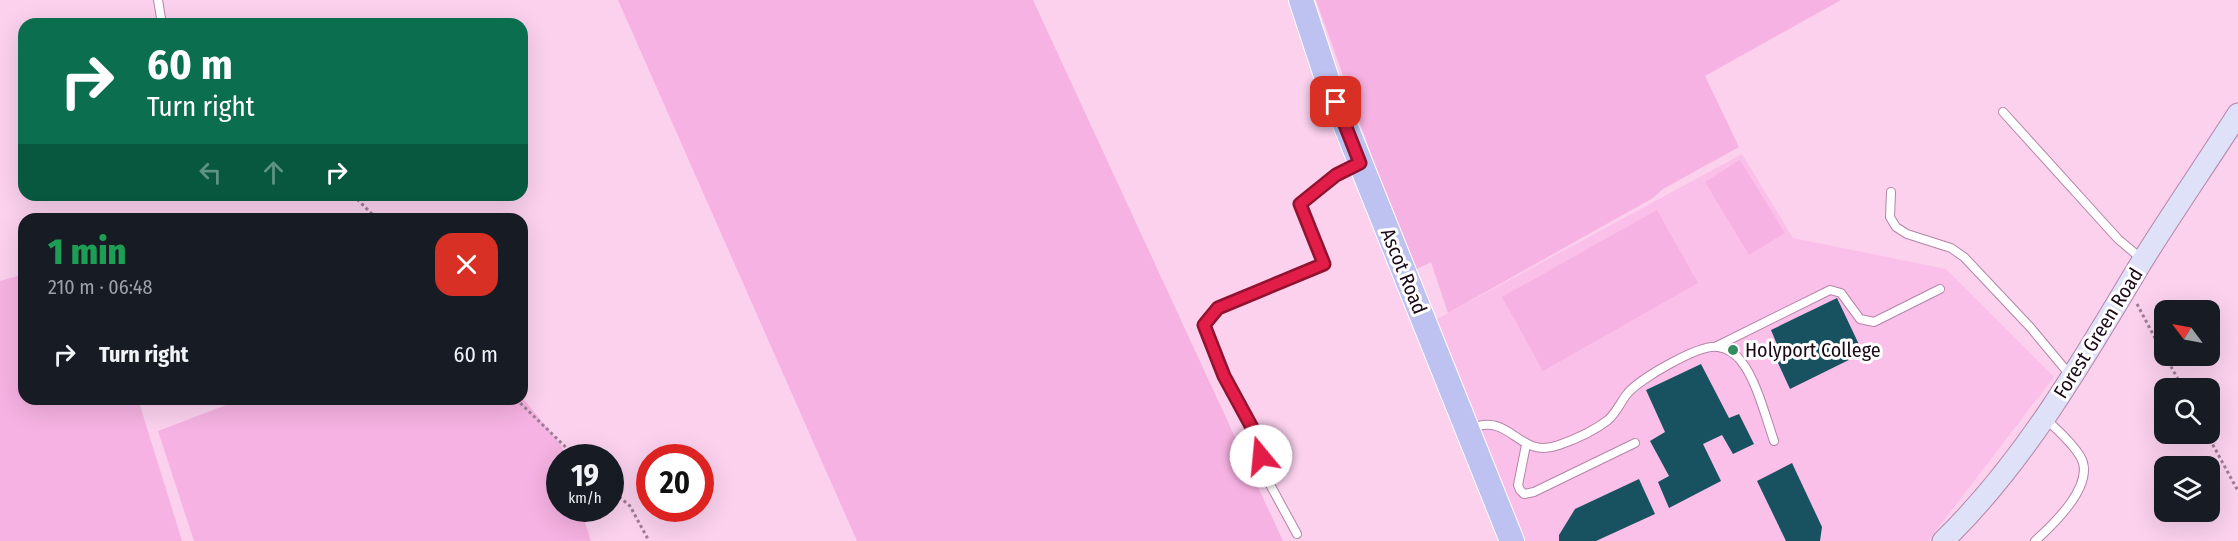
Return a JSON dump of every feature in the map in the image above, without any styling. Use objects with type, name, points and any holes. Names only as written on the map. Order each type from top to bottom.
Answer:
[{"type":"main road","name":"Ascot Road","points":[[1301,0],[1328,82],[1512,541]]},
{"type":"main road","name":"Forest Green Road","points":[[1943,541],[1966,519],[1996,483],[2045,417],[2238,114]]},
{"type":"lane","points":[[158,0],[161,18]]},
{"type":"lane","points":[[2003,112],[2118,239],[2142,262]]},
{"type":"lane","points":[[1297,534],[1267,479],[1255,433],[1224,376],[1204,325],[1218,308],[1324,264],[1300,204],[1336,175],[1360,163]]},
{"type":"lane","points":[[1891,192],[1890,217],[1896,226],[1907,234],[1951,248],[1964,257],[2071,376]]},
{"type":"lane","points":[[1467,429],[1484,424],[1497,425],[1526,445],[1549,448],[1597,428],[1610,418],[1627,394],[1658,370],[1695,352],[1717,346],[1830,290],[1841,293],[1860,319],[1874,322],[1940,290]]},
{"type":"lane","points":[[1717,346],[1731,351],[1741,360],[1750,375],[1774,441]]},
{"type":"lane","points":[[2036,541],[2064,512],[2080,488],[2083,475],[2082,458],[2045,417]]},
{"type":"lane","points":[[1526,445],[1518,485],[1524,494],[1534,492],[1635,443]]},
{"type":"path","points":[[359,201],[371,213]]},
{"type":"path","points":[[2128,287],[2154,335]]},
{"type":"path","points":[[522,405],[563,444]]},
{"type":"path","points":[[2212,444],[2238,491]]},
{"type":"path","points":[[624,501],[630,506],[649,541]]},
{"type":"shaded area","points":[[618,0],[1033,0],[1283,541],[857,541]]},
{"type":"shaded area","points":[[1316,0],[1841,0],[1705,76],[1739,147],[1448,313],[1431,262],[1413,271]]},
{"type":"shaded area","name":"Holyport College","points":[[1742,154],[1793,238],[1946,269],[2054,377],[1928,541],[1510,541],[1430,323]]},
{"type":"shaded area","points":[[1740,160],[1785,233],[1749,255],[1705,182]]},
{"type":"shaded area","points":[[1657,210],[1698,283],[1543,371],[1502,297]]},
{"type":"shaded area","points":[[18,276],[18,405],[140,405],[182,541],[0,541],[0,281]]},
{"type":"shaded area","points":[[528,404],[560,444],[546,444],[546,522],[585,522],[591,541],[194,541],[158,431],[226,405]]},
{"type":"building","points":[[1837,298],[1863,353],[1790,389],[1772,350],[1778,347],[1771,330]]},
{"type":"building","points":[[1701,364],[1729,418],[1739,414],[1754,444],[1733,454],[1722,435],[1703,444],[1721,481],[1669,508],[1658,482],[1669,476],[1650,441],[1665,432],[1646,390]]},
{"type":"building","points":[[1792,463],[1822,527],[1820,541],[1786,541],[1757,481]]},
{"type":"building","points":[[1639,479],[1655,514],[1596,541],[1559,541],[1559,535],[1575,509]]},
{"type":"place","name":"Holyport College","points":[[1733,350]]},
{"type":"route","points":[[1261,456],[1255,433],[1224,376],[1204,325],[1218,308],[1324,264],[1300,204],[1336,175],[1360,163],[1336,102]]}]
